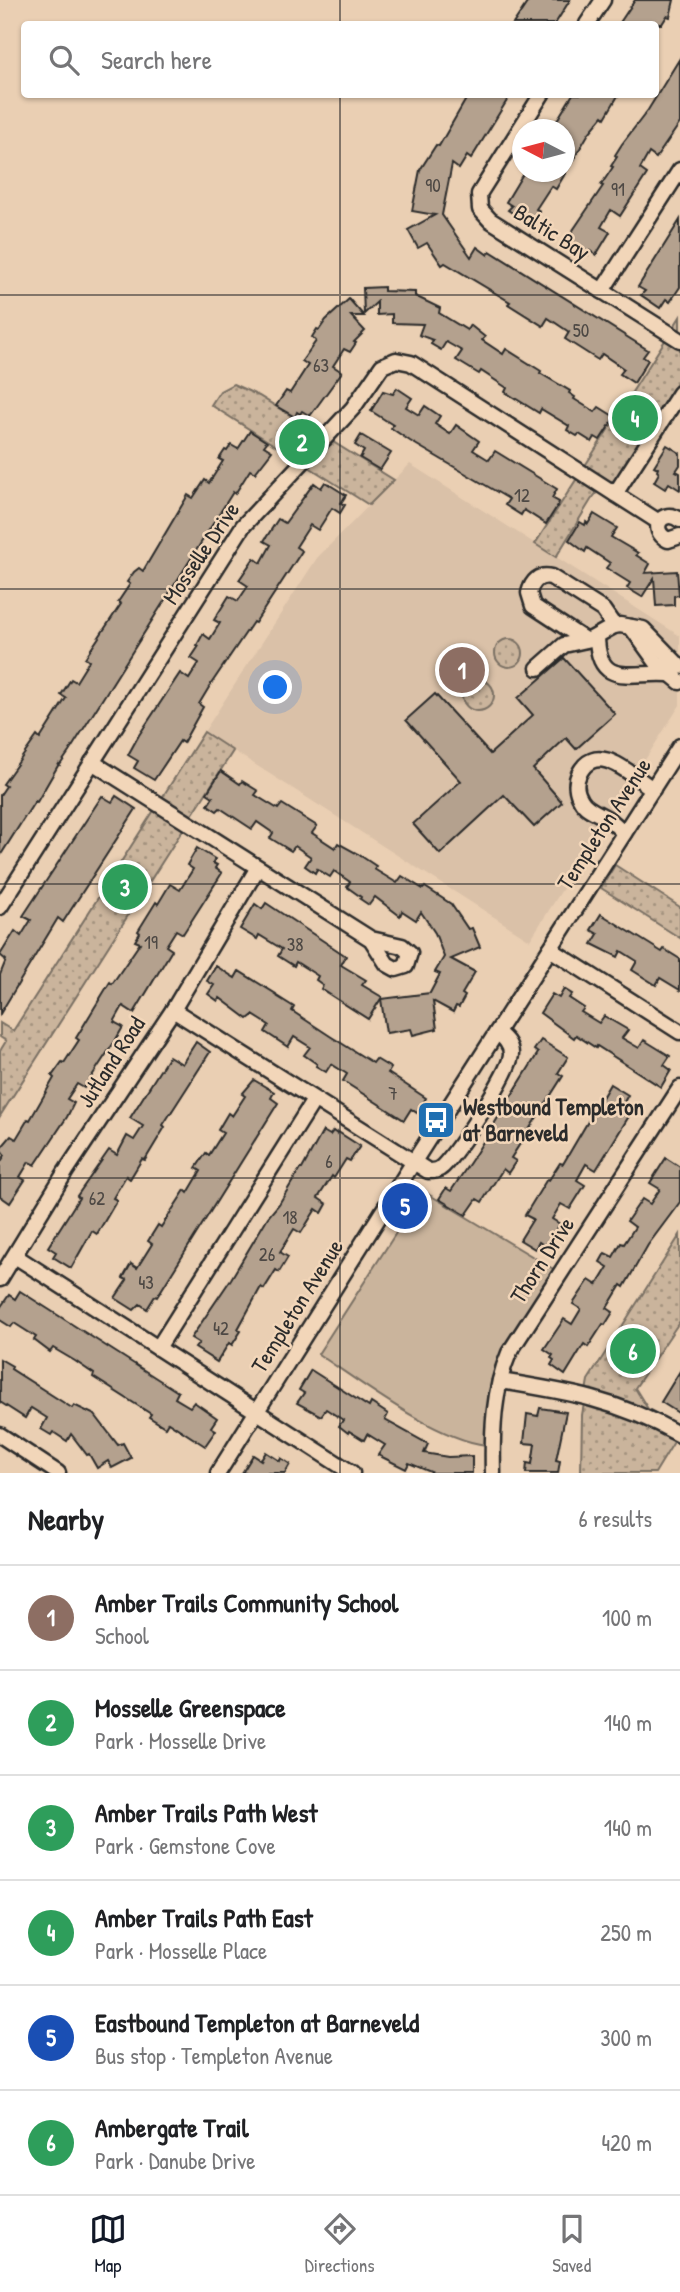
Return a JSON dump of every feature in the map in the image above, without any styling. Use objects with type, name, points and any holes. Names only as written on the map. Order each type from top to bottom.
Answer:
[{"type":"street","points":[[589,21],[603,0]]},
{"type":"street","name":"Baltic Bay","points":[[539,98],[479,194],[480,209],[490,220],[680,340]]},
{"type":"street","points":[[603,291],[680,170]]},
{"type":"street","name":"Mosselle Drive","points":[[0,907],[243,526],[354,408],[386,363],[396,360],[411,363],[615,494]]},
{"type":"street","points":[[659,522],[615,494],[680,393]]},
{"type":"street","points":[[680,520],[670,515],[659,522],[658,529],[664,539],[672,540],[680,536]]},
{"type":"street","points":[[614,626],[603,610],[551,577],[537,578],[529,593],[533,606],[591,638],[603,666],[610,672],[621,675],[676,675]]},
{"type":"street","points":[[538,668],[560,648],[591,638],[614,626],[643,629],[676,675]]},
{"type":"street","name":"Templeton Avenue","points":[[218,1473],[680,746]]},
{"type":"street","points":[[624,833],[610,820],[581,802],[576,787],[578,775],[585,765],[594,760],[615,761],[653,789]]},
{"type":"street","points":[[92,762],[216,839],[257,869],[372,939]]},
{"type":"street","name":"Jutland Road","points":[[0,1279],[66,1171],[173,1010],[257,869]]},
{"type":"street","points":[[550,949],[680,1032]]},
{"type":"street","points":[[173,1010],[428,1171],[436,1171],[443,1166],[470,1129],[510,1062],[510,1047],[497,1031]]},
{"type":"street","name":"Thorn Drive","points":[[493,1473],[493,1436],[500,1381],[509,1353],[680,1088]]},
{"type":"street","points":[[158,1348],[314,1100]]},
{"type":"street","points":[[15,1256],[352,1473]]},
{"type":"street","points":[[500,1381],[598,1398],[653,1420],[680,1435]]},
{"type":"street","points":[[0,1435],[58,1473]]},
{"type":"shaded area","points":[[680,317],[680,378],[618,477],[613,481],[606,481],[591,500],[556,557],[535,544]]},
{"type":"shaded area","points":[[233,384],[259,396],[394,480],[369,505],[211,405],[220,391]]},
{"type":"shaded area","points":[[410,464],[680,636],[680,705],[530,940],[204,732],[317,558]]},
{"type":"shaded area","points":[[509,639],[519,643],[523,653],[519,663],[509,667],[499,663],[495,653],[499,643]]},
{"type":"shaded area","points":[[478,679],[489,684],[494,695],[489,706],[478,711],[467,706],[462,695],[467,684]]},
{"type":"shaded area","points":[[204,732],[233,751],[0,1116],[0,1051],[6,1041],[0,1037],[0,1023],[13,1031]]},
{"type":"shaded area","points":[[615,865],[680,907],[680,938],[601,888]]},
{"type":"shaded area","points":[[423,1191],[555,1270],[495,1366],[486,1445],[466,1441],[422,1421],[318,1354]]},
{"type":"shaded area","points":[[680,1235],[680,1321],[635,1388],[648,1409],[680,1426],[680,1432],[655,1473],[581,1473],[582,1415],[588,1380]]},
{"type":"building","points":[[529,0],[570,0],[557,21],[515,21]]},
{"type":"building","points":[[635,0],[674,0],[670,17],[667,16],[662,24],[659,24],[659,21],[621,21]]},
{"type":"building","points":[[680,58],[680,123],[656,158],[649,153],[640,169],[647,174],[620,216],[611,210],[601,227],[610,232],[596,255],[590,251],[588,255],[584,253],[581,257],[563,245],[603,186],[601,185],[617,157],[615,155],[655,98],[659,98],[659,92]]},
{"type":"building","points":[[467,98],[509,98],[471,159],[467,156],[459,169],[452,164],[442,215],[471,257],[477,247],[488,255],[490,251],[648,350],[643,357],[648,360],[634,383],[620,374],[624,369],[602,354],[598,360],[565,339],[569,332],[548,318],[543,326],[508,304],[510,302],[445,263],[442,265],[427,243],[418,248],[408,230],[435,215],[412,211],[420,170],[436,145],[439,146]]},
{"type":"building","points":[[571,98],[617,98],[605,118],[603,116],[575,157],[575,119],[558,119]]},
{"type":"building","points":[[518,182],[560,182],[556,189],[551,186],[536,209],[540,211],[531,225],[508,210],[512,206],[506,202]]},
{"type":"building","points":[[680,220],[680,287],[670,302],[666,299],[660,308],[641,295],[645,291],[638,287]]},
{"type":"building","points":[[384,287],[384,291],[415,292],[415,296],[440,308],[439,313],[467,330],[470,325],[485,337],[482,340],[503,354],[506,349],[541,371],[540,373],[570,391],[574,399],[595,412],[599,407],[615,417],[600,440],[595,437],[592,442],[579,434],[577,436],[567,430],[569,426],[541,409],[539,413],[505,392],[507,388],[481,371],[479,374],[456,360],[462,351],[446,342],[441,350],[431,344],[433,340],[419,335],[423,324],[392,323],[392,314],[377,315],[377,302],[364,314],[363,288]]},
{"type":"building","points":[[349,299],[364,316],[351,316],[365,331],[354,342],[356,343],[350,352],[344,349],[333,366],[342,372],[310,416],[302,411],[300,414],[297,412],[295,417],[276,406],[286,391],[290,393],[308,365],[302,361],[316,341],[312,337],[317,329]]},
{"type":"building","points":[[397,388],[412,398],[406,407],[419,415],[425,406],[440,416],[435,424],[450,434],[456,425],[479,441],[473,450],[489,460],[495,451],[557,489],[552,498],[559,502],[546,524],[524,510],[521,515],[505,505],[509,499],[410,441],[391,428],[393,425],[371,411],[383,391],[393,394]]},
{"type":"building","points":[[250,431],[267,442],[264,446],[272,451],[255,473],[250,470],[235,494],[233,492],[0,856],[0,795],[6,786],[3,784],[37,736],[40,739],[66,698],[61,695],[71,679],[76,682],[89,661],[85,658],[121,604],[118,602],[130,584],[127,582],[139,568],[143,571],[188,495],[193,498],[205,480],[209,483],[223,461],[219,459],[225,450],[231,445],[238,449]]},
{"type":"building","points":[[361,435],[391,453],[380,470],[360,458],[364,451],[355,445]]},
{"type":"building","points":[[667,445],[680,453],[680,465],[676,471],[680,473],[680,490],[669,483],[665,489],[654,482],[659,473],[654,466]]},
{"type":"building","points":[[325,482],[346,495],[341,503],[345,505],[340,513],[332,508],[318,530],[310,525],[296,547],[302,551],[211,684],[199,704],[203,707],[183,743],[180,741],[154,780],[134,768],[138,761],[128,755],[139,735],[180,673],[189,679],[199,663],[191,658],[203,634],[210,639],[220,623],[214,620],[229,596],[238,601],[248,586],[239,580],[254,558],[261,563],[271,545],[264,541],[278,519],[285,523],[314,483],[321,488]]},
{"type":"building","points":[[594,514],[617,528],[611,537],[638,553],[636,555],[650,564],[645,573],[677,571],[679,595],[674,596],[674,605],[656,606],[654,578],[642,597],[627,588],[630,583],[606,568],[610,563],[587,548],[585,552],[569,540],[580,522],[588,524]]},
{"type":"building","points":[[564,658],[615,714],[576,749],[566,738],[533,769],[562,802],[534,827],[504,795],[440,854],[413,824],[461,781],[406,720],[435,694],[490,754],[533,715],[518,698]]},
{"type":"building","points":[[221,771],[240,784],[242,781],[258,791],[255,795],[278,809],[282,804],[317,826],[312,833],[335,848],[338,843],[358,854],[376,866],[374,869],[397,883],[402,876],[423,889],[425,887],[451,904],[468,929],[472,928],[480,947],[451,959],[475,972],[462,994],[465,996],[459,1007],[456,1006],[453,1012],[433,1001],[437,1029],[413,1035],[411,1029],[386,1033],[381,999],[430,993],[440,974],[435,972],[444,957],[435,933],[421,912],[416,920],[402,911],[400,916],[375,897],[369,905],[347,887],[350,882],[334,871],[330,877],[317,869],[315,873],[305,866],[311,857],[295,846],[291,851],[270,838],[273,833],[257,822],[252,829],[220,808],[217,811],[208,805],[213,797],[207,793]]},
{"type":"building","points":[[102,796],[112,802],[116,796],[136,809],[63,922],[58,918],[0,1014],[0,975],[6,960],[0,955],[15,931],[21,936],[31,920],[23,916]]},
{"type":"building","points":[[197,848],[215,859],[215,868],[222,873],[183,934],[176,930],[166,946],[172,950],[134,1013],[123,1006],[114,1022],[123,1027],[115,1041],[84,1088],[77,1084],[67,1099],[74,1103],[67,1117],[35,1165],[29,1162],[20,1177],[25,1180],[10,1203],[0,1196],[0,1163],[5,1155],[0,1149],[11,1136],[16,1139],[28,1119],[30,1120],[54,1078],[52,1076],[79,1040],[76,1038],[110,982],[112,984],[140,943],[135,941],[140,933],[138,931],[156,902],[158,904],[170,884],[180,890],[193,869],[187,865]]},
{"type":"building","points":[[266,903],[346,956],[341,965],[366,980],[362,985],[382,997],[368,1019],[321,989],[323,985],[316,980],[318,976],[296,962],[294,966],[278,956],[282,949],[259,935],[257,939],[240,929],[255,904],[262,909]]},
{"type":"building","points":[[601,914],[662,952],[664,949],[680,959],[680,990],[660,978],[656,985],[632,970],[637,961],[621,951],[618,957],[592,944],[598,934],[591,930]]},
{"type":"building","points":[[216,966],[235,978],[239,971],[276,994],[294,1007],[292,1011],[330,1036],[373,1063],[376,1059],[391,1068],[388,1073],[426,1098],[417,1113],[411,1109],[404,1120],[343,1081],[347,1074],[331,1064],[326,1072],[316,1066],[317,1064],[304,1055],[310,1047],[294,1037],[288,1047],[265,1032],[269,1025],[253,1015],[248,1019],[220,998],[218,1001],[208,994],[214,985],[207,981]]},
{"type":"building","points":[[564,989],[572,994],[569,998],[584,1008],[581,1012],[599,1023],[604,1016],[628,1030],[622,1038],[639,1048],[644,1040],[670,1056],[664,1065],[671,1070],[661,1087],[597,1046],[596,1048],[576,1035],[574,1038],[540,1013],[552,994],[559,998]]},
{"type":"building","points":[[541,1040],[568,1057],[558,1073],[563,1076],[511,1158],[516,1161],[508,1173],[503,1169],[482,1202],[477,1199],[466,1215],[439,1199],[446,1188],[451,1191],[473,1158],[538,1053],[534,1050]]},
{"type":"building","points":[[196,1042],[210,1052],[163,1125],[165,1127],[145,1160],[142,1159],[130,1179],[126,1176],[113,1198],[117,1200],[97,1234],[92,1231],[71,1268],[53,1257],[56,1252],[48,1247],[79,1198],[77,1196],[109,1150],[117,1155],[127,1136],[134,1140],[143,1126],[130,1118],[169,1056],[182,1064]]},
{"type":"building","points":[[254,1080],[274,1092],[271,1098],[278,1103],[157,1297],[155,1296],[147,1309],[140,1304],[134,1310],[115,1298],[127,1280],[123,1278],[131,1264],[137,1268],[152,1244],[148,1241],[158,1225],[161,1227],[185,1190],[188,1193],[201,1171],[196,1168],[206,1153],[209,1155],[223,1133],[218,1130],[228,1113],[232,1116],[245,1096],[242,1094]]},
{"type":"building","points":[[610,1084],[628,1095],[624,1102],[634,1108],[596,1170],[586,1164],[577,1180],[585,1185],[570,1209],[561,1204],[552,1219],[560,1224],[546,1247],[539,1242],[535,1249],[520,1240],[533,1219],[525,1215],[547,1179],[549,1180],[560,1163],[563,1164]]},
{"type":"building","points":[[323,1131],[330,1135],[333,1131],[337,1134],[338,1132],[360,1146],[350,1161],[346,1159],[334,1178],[332,1176],[318,1198],[327,1204],[322,1213],[316,1209],[301,1233],[294,1229],[280,1252],[288,1257],[264,1289],[261,1287],[238,1329],[241,1331],[232,1345],[229,1343],[217,1362],[195,1348],[199,1343],[191,1338],[302,1169]]},
{"type":"building","points":[[666,1158],[680,1167],[680,1202],[648,1245],[624,1287],[621,1285],[607,1308],[613,1312],[605,1325],[603,1324],[588,1347],[584,1344],[565,1375],[551,1365],[553,1355],[544,1349],[564,1319],[572,1324],[581,1309],[573,1304],[589,1280],[597,1285],[608,1267],[600,1262],[605,1253],[613,1257],[621,1243],[624,1244],[635,1227],[627,1221],[642,1199],[650,1204],[660,1189],[650,1183]]},
{"type":"building","points":[[20,1291],[178,1392],[175,1398],[190,1407],[194,1402],[217,1418],[211,1427],[216,1430],[205,1446],[168,1422],[165,1427],[149,1417],[151,1414],[93,1377],[94,1374],[53,1348],[50,1352],[34,1340],[36,1337],[14,1323],[11,1327],[0,1320],[0,1308],[9,1295],[15,1299]]},
{"type":"building","points":[[0,1359],[72,1408],[74,1405],[95,1415],[118,1445],[123,1443],[131,1458],[112,1468],[108,1461],[97,1468],[89,1454],[87,1455],[71,1434],[67,1441],[53,1432],[51,1435],[41,1429],[47,1418],[31,1408],[25,1418],[0,1402]]},
{"type":"building","points":[[311,1370],[369,1407],[371,1403],[388,1414],[385,1420],[428,1444],[424,1453],[448,1457],[472,1456],[472,1473],[433,1473],[409,1463],[406,1469],[378,1455],[385,1445],[367,1434],[364,1440],[349,1431],[348,1433],[339,1426],[343,1420],[326,1409],[321,1416],[297,1403],[304,1393],[299,1390]]},
{"type":"building","points":[[680,1371],[680,1414],[661,1402]]},
{"type":"building","points":[[540,1408],[566,1412],[556,1460],[560,1461],[558,1473],[526,1473],[527,1463],[532,1464],[535,1444],[524,1443],[527,1414],[538,1416]]},
{"type":"building","points":[[266,1452],[290,1464],[285,1473],[242,1473],[253,1455],[261,1460]]},
{"type":"place","name":"Amber Trails Path East","points":[[635,418]]},
{"type":"place","name":"Mosselle Greenspace","points":[[302,442]]},
{"type":"place","name":"Amber Trails Community School","points":[[462,670]]},
{"type":"place","name":"Amber Trails Path West","points":[[125,887]]},
{"type":"place","name":"Westbound Templeton at Barneveld","points":[[436,1120]]},
{"type":"place","name":"Eastbound Templeton at Barneveld","points":[[405,1206]]},
{"type":"place","name":"Ambergate Trail","points":[[633,1351]]}]
